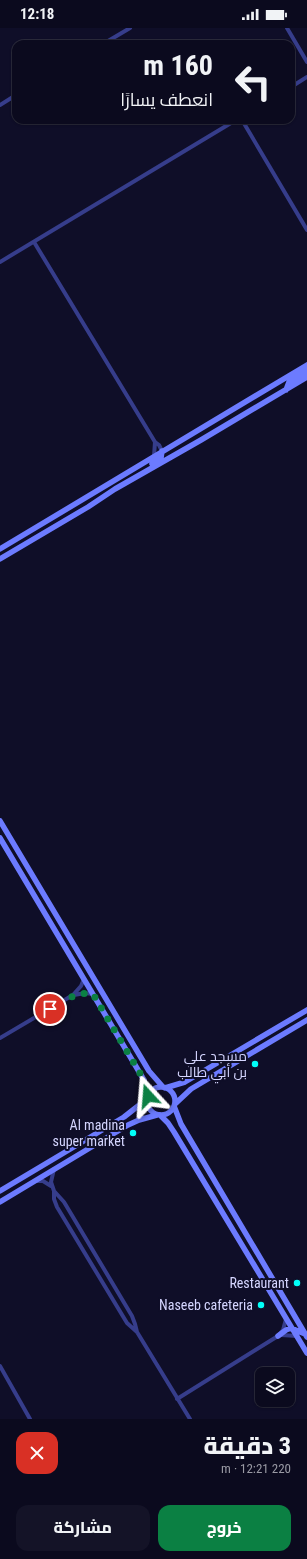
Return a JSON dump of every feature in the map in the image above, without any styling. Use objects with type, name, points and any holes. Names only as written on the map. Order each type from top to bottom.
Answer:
[{"type":"main road","points":[[0,549],[162,451],[307,366]]},
{"type":"main road","points":[[286,390],[289,382],[307,371]]},
{"type":"main road","points":[[0,559],[140,474],[307,377]]},
{"type":"main road","points":[[140,474],[142,470],[160,459],[162,451]]},
{"type":"main road","points":[[0,821],[149,1071],[164,1088],[172,1092],[174,1096],[174,1105],[181,1124],[306,1336]]},
{"type":"main road","points":[[0,838],[22,871],[26,870],[27,866]]},
{"type":"main road","points":[[12,857],[31,892],[144,1080],[148,1098],[147,1103],[151,1111],[159,1115],[171,1127],[307,1353]]},
{"type":"main road","points":[[31,892],[32,889],[36,889],[43,900],[48,903]]},
{"type":"main road","points":[[0,1191],[124,1117],[148,1098],[154,1089],[164,1088],[185,1082],[307,1010]]},
{"type":"main road","points":[[0,1202],[133,1122],[168,1113],[174,1105],[191,1089],[307,1020]]},
{"type":"main road","points":[[291,1328],[306,1336]]},
{"type":"main road","points":[[278,1336],[291,1328]]},
{"type":"street","points":[[110,40],[130,28]]},
{"type":"street","points":[[287,28],[294,40]]},
{"type":"street","points":[[295,42],[307,62]]},
{"type":"street","points":[[295,84],[307,77]]},
{"type":"street","points":[[0,105],[12,98]]},
{"type":"street","points":[[0,262],[229,124]]},
{"type":"street","points":[[244,124],[307,230]]},
{"type":"street","points":[[34,242],[155,442],[159,445],[162,451]]},
{"type":"street","points":[[154,456],[155,442]]},
{"type":"street","points":[[0,1038],[73,995],[81,986],[84,979]]},
{"type":"street","points":[[73,995],[85,993],[93,994]]},
{"type":"street","points":[[51,1186],[52,1175],[55,1168]]},
{"type":"street","points":[[33,1181],[43,1181],[51,1186],[61,1198],[89,1242],[134,1320],[137,1332],[190,1419]]},
{"type":"street","points":[[54,1191],[54,1199],[57,1206],[127,1323],[137,1332]]},
{"type":"street","points":[[278,1336],[283,1330],[286,1319]]},
{"type":"street","points":[[177,1399],[278,1336],[286,1334],[296,1336]]},
{"type":"street","points":[[0,1366],[30,1419]]},
{"type":"place","name":"مسجد علي بن أبي طالب","points":[[255,1064]]},
{"type":"place","name":"Al madina super market","points":[[133,1133]]},
{"type":"place","name":"Restaurant","points":[[297,1283]]},
{"type":"place","name":"Naseeb cafeteria","points":[[261,1305]]},
{"type":"route","points":[[50,1009],[73,995],[81,993],[93,994],[144,1080],[148,1096]]}]
